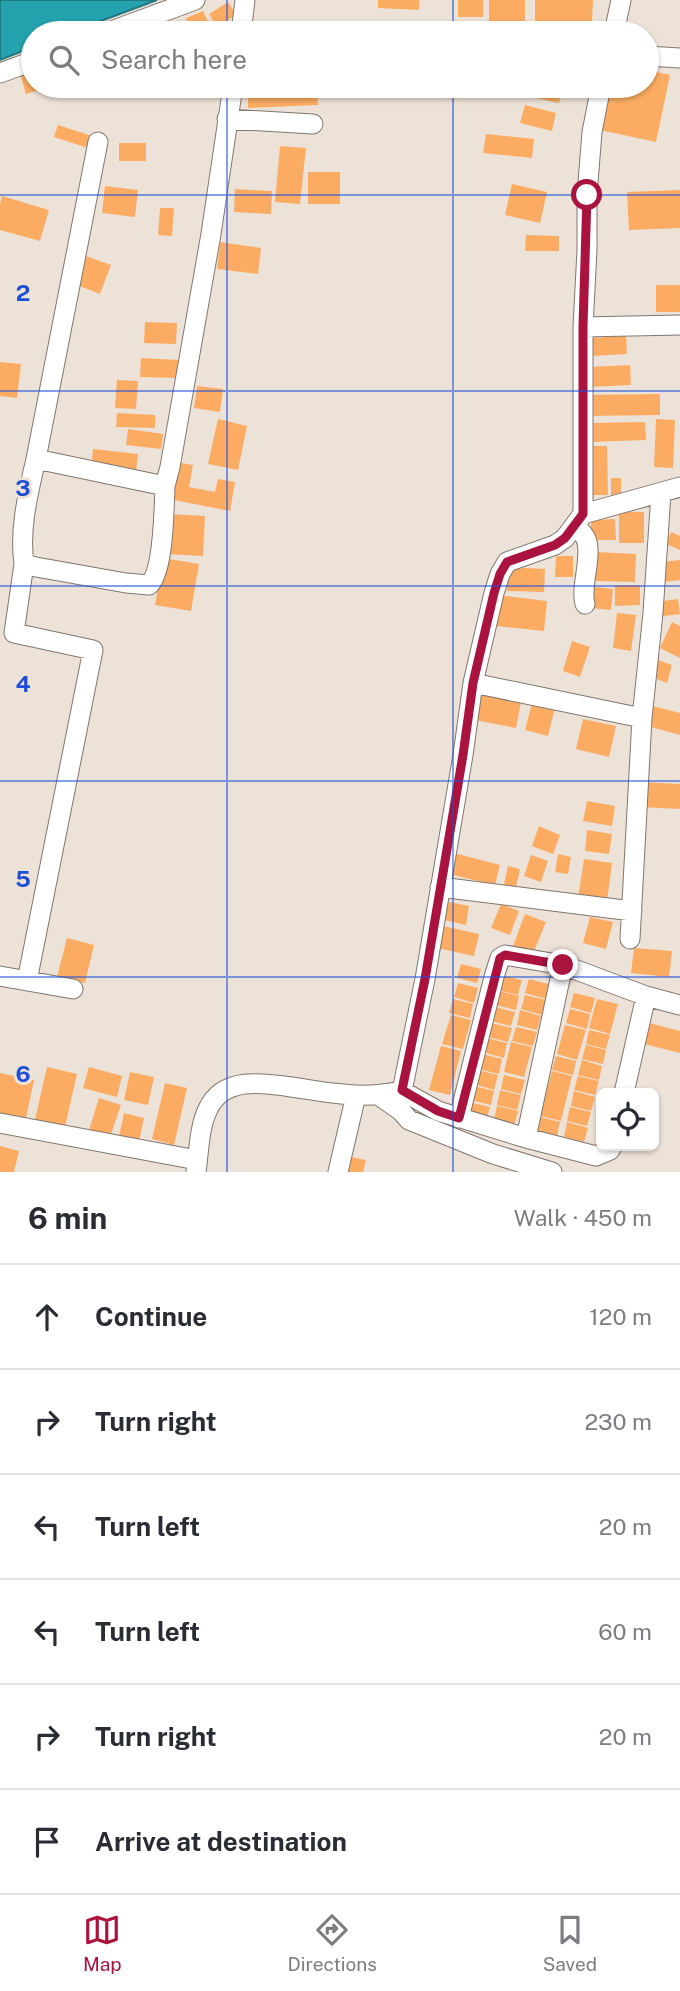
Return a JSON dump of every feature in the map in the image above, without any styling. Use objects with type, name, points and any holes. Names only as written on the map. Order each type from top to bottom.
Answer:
[{"type":"street","points":[[138,21],[195,0]]},
{"type":"street","points":[[243,21],[244,0]]},
{"type":"street","points":[[617,21],[621,0]]},
{"type":"street","points":[[659,57],[680,58]]},
{"type":"street","points":[[0,73],[21,65]]},
{"type":"street","points":[[24,564],[108,580],[149,585],[154,580],[162,541],[165,486],[211,234],[231,98]]},
{"type":"street","points":[[585,604],[583,595],[588,544],[579,520],[583,327],[587,195],[592,132],[599,98]]},
{"type":"street","points":[[228,119],[313,124]]},
{"type":"street","points":[[27,981],[93,650],[14,633],[24,564],[24,514],[98,142]]},
{"type":"street","points":[[583,327],[680,326]]},
{"type":"street","points":[[36,459],[165,486]]},
{"type":"street","points":[[402,1090],[425,979],[473,683],[494,593],[503,568],[507,562],[555,545],[565,538],[579,520],[680,487]]},
{"type":"street","points":[[630,939],[642,719],[661,493]]},
{"type":"street","points":[[473,683],[642,719]]},
{"type":"street","points":[[440,887],[632,911]]},
{"type":"street","points":[[459,1118],[500,958],[505,955],[563,965],[646,996],[680,1005]]},
{"type":"street","points":[[526,1138],[563,965]]},
{"type":"street","points":[[0,976],[73,989]]},
{"type":"street","points":[[625,1088],[646,996]]},
{"type":"street","points":[[0,1123],[197,1166],[208,1107],[218,1094],[230,1087],[251,1083],[356,1095],[379,1095],[402,1090],[438,1111],[526,1138],[596,1156],[608,1151]]},
{"type":"street","points":[[338,1172],[356,1095]]},
{"type":"street","points":[[379,1095],[409,1120],[502,1157],[552,1172]]},
{"type":"water","points":[[0,0],[157,0],[101,21],[21,21],[21,52],[0,60]]},
{"type":"building","points":[[378,0],[419,0],[419,10],[378,8]]},
{"type":"building","points":[[458,0],[483,0],[483,17],[458,17]]},
{"type":"building","points":[[489,0],[525,0],[525,21],[489,21]]},
{"type":"building","points":[[535,0],[593,0],[592,21],[535,21]]},
{"type":"building","points":[[228,2],[236,15],[226,21],[213,21],[209,14]]},
{"type":"building","points":[[203,11],[208,21],[187,21],[186,18]]},
{"type":"building","points":[[659,73],[670,75],[656,142],[600,130],[607,98],[659,98]]},
{"type":"building","points":[[248,98],[318,98],[318,105],[248,108]]},
{"type":"building","points":[[535,98],[560,98],[559,103]]},
{"type":"building","points":[[525,105],[556,113],[552,131],[520,123]]},
{"type":"building","points":[[58,125],[92,136],[88,148],[54,137]]},
{"type":"building","points":[[486,134],[534,139],[532,158],[483,153]]},
{"type":"building","points":[[119,143],[146,143],[146,161],[119,161]]},
{"type":"building","points":[[280,146],[306,148],[300,204],[275,202]]},
{"type":"building","points":[[308,172],[340,172],[340,204],[308,204]]},
{"type":"building","points":[[512,184],[547,192],[540,223],[505,215]]},
{"type":"building","points":[[105,186],[138,190],[135,217],[102,213]]},
{"type":"building","points":[[235,189],[272,191],[271,214],[234,212]]},
{"type":"building","points":[[680,190],[680,228],[629,230],[627,192]]},
{"type":"building","points":[[2,196],[49,210],[40,241],[0,230]]},
{"type":"building","points":[[160,208],[174,208],[172,236],[158,235]]},
{"type":"building","points":[[526,235],[559,236],[559,251],[525,251]]},
{"type":"building","points":[[220,242],[261,248],[258,274],[217,269]]},
{"type":"building","points":[[83,255],[111,265],[100,294],[72,283]]},
{"type":"building","points":[[656,285],[680,285],[680,312],[656,312]]},
{"type":"building","points":[[145,322],[177,323],[176,344],[144,343]]},
{"type":"building","points":[[626,336],[627,354],[591,356],[590,338]]},
{"type":"building","points":[[141,358],[179,360],[178,378],[140,377]]},
{"type":"building","points":[[0,362],[21,364],[17,398],[0,396]]},
{"type":"building","points":[[630,365],[631,385],[590,387],[589,367]]},
{"type":"building","points":[[117,380],[138,381],[136,409],[115,408]]},
{"type":"building","points":[[197,386],[223,389],[220,412],[194,408]]},
{"type":"building","points":[[660,394],[660,415],[585,416],[585,395]]},
{"type":"building","points":[[117,413],[155,415],[155,428],[116,427]]},
{"type":"building","points":[[218,419],[247,426],[238,470],[208,464]]},
{"type":"building","points":[[656,419],[675,420],[673,468],[654,467]]},
{"type":"building","points":[[645,422],[646,440],[590,442],[590,423]]},
{"type":"building","points":[[128,429],[163,434],[161,449],[126,445]]},
{"type":"building","points":[[585,446],[607,446],[608,495],[586,495]]},
{"type":"building","points":[[93,449],[138,454],[136,473],[91,468]]},
{"type":"building","points":[[176,462],[193,465],[189,487],[215,492],[218,479],[235,482],[230,511],[169,499]]},
{"type":"building","points":[[611,478],[621,478],[621,500],[611,500]]},
{"type":"building","points":[[619,512],[644,512],[644,543],[619,543]]},
{"type":"building","points":[[168,514],[205,516],[203,556],[166,554]]},
{"type":"building","points":[[615,519],[616,540],[591,540],[591,520]]},
{"type":"building","points":[[671,532],[680,536],[680,550],[666,544]]},
{"type":"building","points":[[596,552],[636,554],[635,582],[595,581]]},
{"type":"building","points":[[556,556],[573,556],[573,577],[555,577]]},
{"type":"building","points":[[163,558],[199,564],[191,611],[155,605]]},
{"type":"building","points":[[680,560],[680,580],[664,582],[661,562]]},
{"type":"building","points":[[508,567],[545,569],[544,592],[507,591]]},
{"type":"building","points":[[615,585],[640,585],[640,605],[615,606]]},
{"type":"building","points":[[593,587],[613,589],[611,610],[591,608]]},
{"type":"building","points":[[498,595],[547,601],[544,631],[495,626]]},
{"type":"building","points":[[678,599],[680,614],[657,617],[655,602]]},
{"type":"building","points":[[617,613],[636,615],[631,651],[613,648]]},
{"type":"building","points":[[672,622],[680,626],[680,658],[660,648]]},
{"type":"building","points":[[572,641],[590,647],[580,677],[563,671]]},
{"type":"building","points":[[655,659],[672,665],[667,683],[649,676]]},
{"type":"building","points":[[481,689],[522,697],[516,728],[475,720]]},
{"type":"building","points":[[532,703],[555,708],[548,736],[525,730]]},
{"type":"building","points":[[649,705],[680,713],[680,735],[644,725]]},
{"type":"building","points":[[583,719],[616,726],[609,757],[576,749]]},
{"type":"building","points":[[641,782],[680,784],[680,809],[639,807]]},
{"type":"building","points":[[587,801],[615,806],[612,826],[583,821]]},
{"type":"building","points":[[539,826],[560,835],[553,854],[532,846]]},
{"type":"building","points":[[587,830],[612,834],[609,854],[585,851]]},
{"type":"building","points":[[454,853],[500,865],[495,885],[449,874]]},
{"type":"building","points":[[558,854],[571,857],[568,874],[555,872]]},
{"type":"building","points":[[531,855],[548,861],[541,882],[524,876]]},
{"type":"building","points":[[584,859],[612,863],[607,902],[578,898]]},
{"type":"building","points":[[508,866],[520,869],[515,892],[503,889]]},
{"type":"building","points":[[444,901],[469,906],[466,925],[440,919]]},
{"type":"building","points":[[501,904],[519,911],[510,935],[491,928]]},
{"type":"building","points":[[525,914],[546,922],[532,956],[512,949]]},
{"type":"building","points":[[590,917],[613,922],[606,949],[583,943]]},
{"type":"building","points":[[443,926],[479,934],[474,956],[437,948]]},
{"type":"building","points":[[67,938],[94,945],[85,983],[57,977]]},
{"type":"building","points":[[634,948],[672,951],[669,977],[631,973]]},
{"type":"building","points":[[461,964],[481,969],[477,983],[457,978]]},
{"type":"building","points":[[501,975],[522,980],[518,995],[498,990]]},
{"type":"building","points":[[529,979],[549,984],[546,999],[525,993]]},
{"type":"building","points":[[458,983],[478,988],[474,1003],[454,997]]},
{"type":"building","points":[[499,991],[519,996],[516,1010],[495,1005]]},
{"type":"building","points":[[574,993],[595,998],[591,1013],[570,1007]]},
{"type":"building","points":[[525,995],[546,1000],[542,1015],[521,1009]]},
{"type":"building","points":[[453,999],[473,1004],[470,1018],[449,1013]]},
{"type":"building","points":[[597,999],[618,1004],[610,1034],[589,1028]]},
{"type":"building","points":[[495,1007],[515,1012],[511,1026],[491,1021]]},
{"type":"building","points":[[570,1009],[590,1014],[587,1029],[566,1023]]},
{"type":"building","points":[[520,1010],[541,1016],[537,1030],[517,1025]]},
{"type":"building","points":[[451,1015],[471,1020],[463,1049],[442,1044]]},
{"type":"building","points":[[645,1022],[680,1031],[680,1053],[640,1043]]},
{"type":"building","points":[[491,1023],[512,1028],[508,1042],[488,1037]]},
{"type":"building","points":[[565,1025],[586,1030],[577,1060],[557,1054]]},
{"type":"building","points":[[516,1027],[537,1032],[533,1046],[512,1041]]},
{"type":"building","points":[[589,1030],[610,1035],[606,1049],[586,1044]]},
{"type":"building","points":[[487,1038],[507,1043],[504,1058],[483,1052]]},
{"type":"building","points":[[511,1042],[532,1047],[524,1077],[504,1072]]},
{"type":"building","points":[[586,1045],[606,1050],[603,1064],[582,1059]]},
{"type":"building","points":[[441,1046],[461,1051],[450,1095],[429,1090]]},
{"type":"building","points":[[482,1054],[502,1059],[499,1074],[478,1069]]},
{"type":"building","points":[[556,1056],[576,1061],[573,1075],[552,1070]]},
{"type":"building","points":[[582,1060],[602,1066],[599,1080],[578,1075]]},
{"type":"building","points":[[47,1067],[77,1074],[64,1131],[34,1124]]},
{"type":"building","points":[[89,1067],[122,1076],[117,1097],[83,1088]]},
{"type":"building","points":[[477,1070],[498,1075],[494,1090],[474,1084]]},
{"type":"building","points":[[552,1071],[572,1076],[561,1121],[540,1116]]},
{"type":"building","points":[[130,1072],[154,1077],[148,1105],[124,1100]]},
{"type":"building","points":[[0,1073],[34,1080],[25,1123],[0,1118]]},
{"type":"building","points":[[504,1075],[525,1080],[521,1094],[501,1089]]},
{"type":"building","points":[[578,1076],[599,1081],[595,1095],[574,1090]]},
{"type":"building","points":[[165,1083],[187,1088],[174,1145],[152,1139]]},
{"type":"building","points":[[474,1086],[494,1091],[491,1105],[470,1100]]},
{"type":"building","points":[[500,1090],[521,1095],[517,1110],[497,1105]]},
{"type":"building","points":[[574,1091],[595,1097],[591,1111],[571,1106]]},
{"type":"building","points":[[99,1098],[121,1105],[110,1137],[89,1130]]},
{"type":"building","points":[[469,1102],[490,1107],[486,1122],[466,1117]]},
{"type":"building","points":[[497,1106],[518,1111],[514,1126],[494,1121]]},
{"type":"building","points":[[570,1107],[591,1112],[587,1126],[567,1121]]},
{"type":"building","points":[[124,1113],[144,1118],[139,1141],[119,1137]]},
{"type":"building","points":[[540,1117],[560,1122],[557,1136],[536,1131]]},
{"type":"building","points":[[567,1122],[588,1128],[584,1142],[564,1137]]},
{"type":"building","points":[[0,1146],[19,1151],[14,1172],[0,1172]]},
{"type":"building","points":[[337,1154],[366,1160],[363,1172],[333,1172]]},
{"type":"route","points":[[563,965],[505,955],[500,958],[459,1118],[421,1103],[402,1090],[425,979],[473,683],[494,593],[507,562],[555,545],[565,538],[583,514],[583,327],[587,195]]}]
